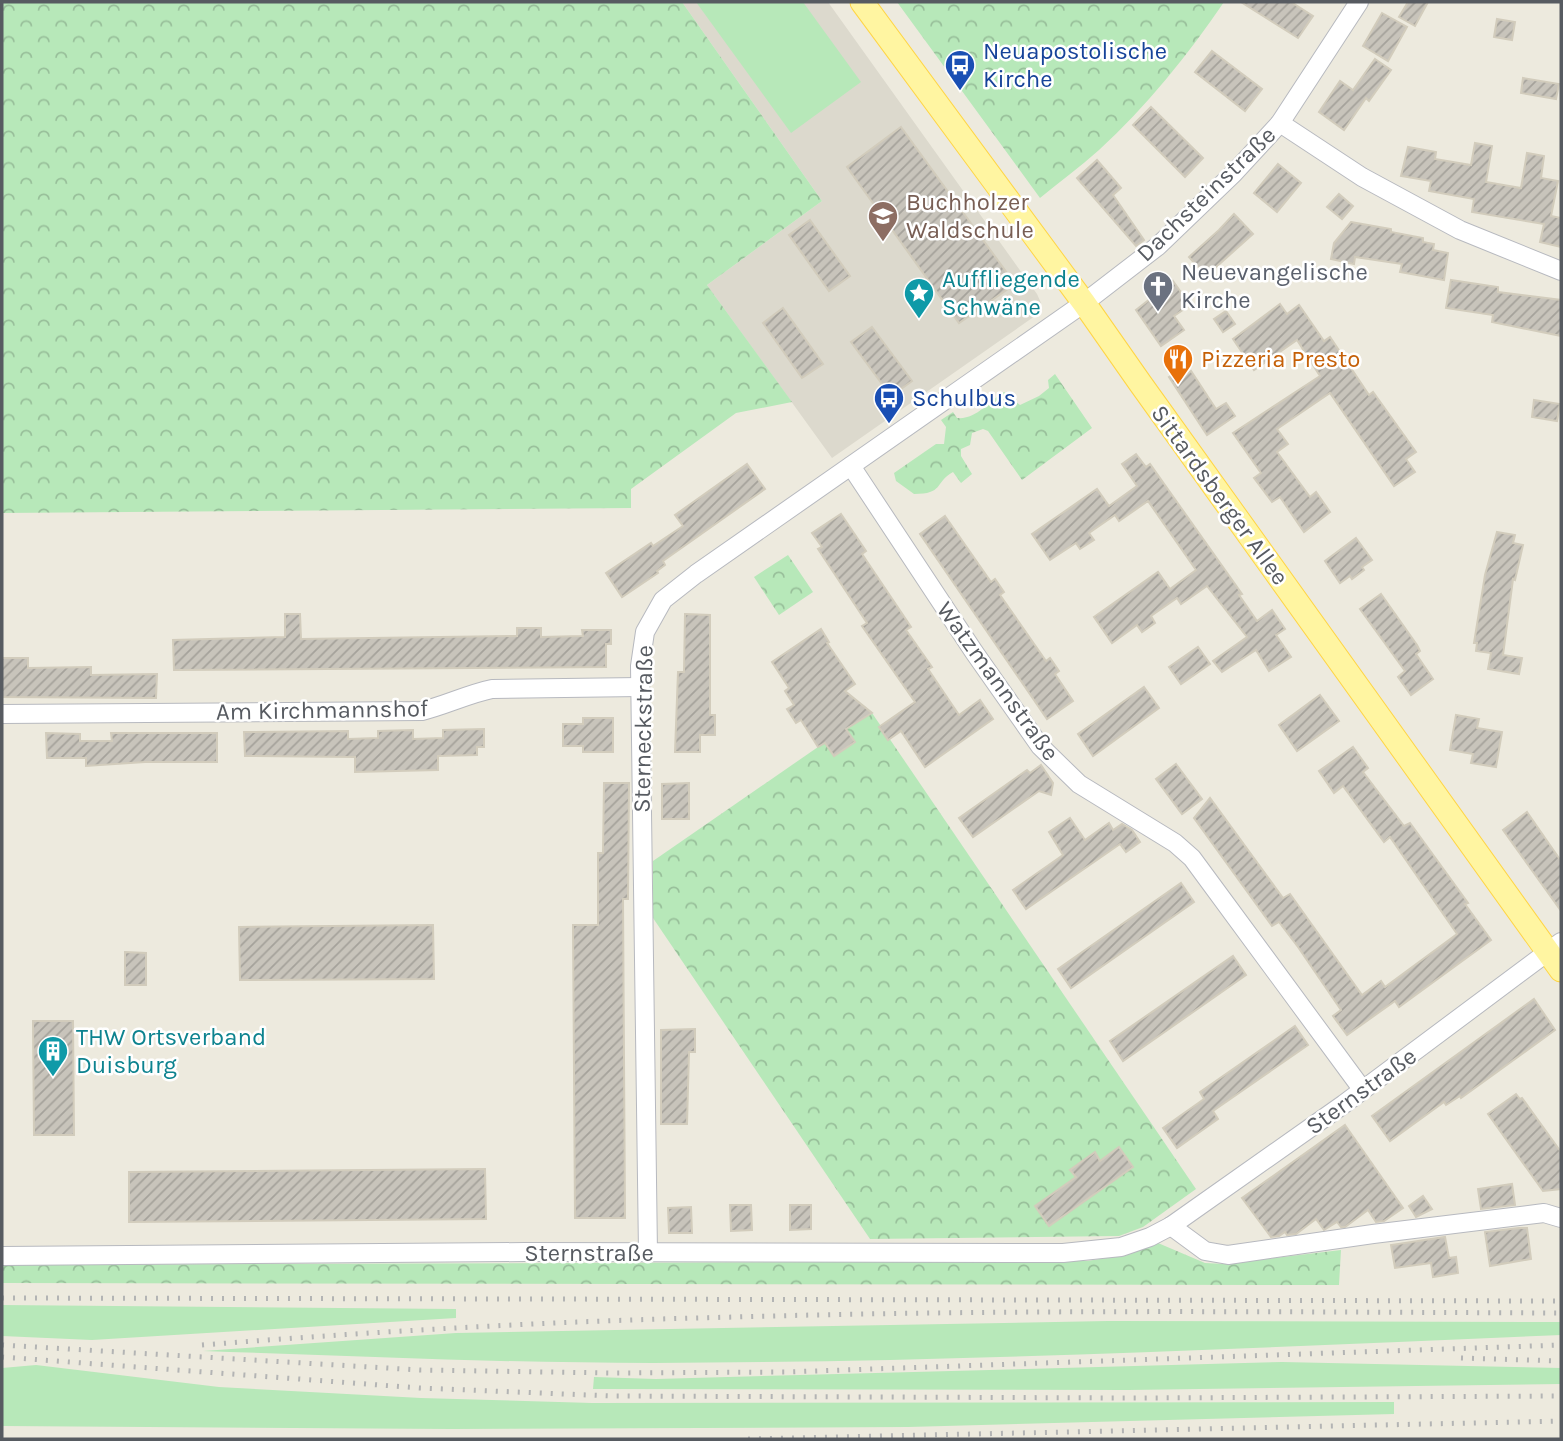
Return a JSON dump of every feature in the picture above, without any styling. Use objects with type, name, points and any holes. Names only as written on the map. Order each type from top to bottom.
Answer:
[{"type":"main road","name":"Sittardsberger Allee","points":[[868,8],[1557,955]]},
{"type":"street","name":"Dachsteinstraße","points":[[1084,303],[1158,246],[1234,173],[1280,123],[1359,2]]},
{"type":"street","points":[[1280,123],[1362,177],[1460,230],[1561,271]]},
{"type":"street","name":"Sterneckstraße","points":[[648,1253],[640,687],[645,632],[663,600],[696,574],[1084,303]]},
{"type":"street","name":"Watzmannstraße","points":[[851,466],[974,652],[1041,746],[1079,784],[1175,843],[1192,858],[1362,1089]]},
{"type":"street","name":"Am Kirchmannshof","points":[[2,714],[422,711],[492,689],[640,687]]},
{"type":"street","name":"Sternstraße","points":[[2,1256],[1063,1253],[1121,1247],[1171,1226],[1362,1089],[1557,955]]},
{"type":"street","points":[[1171,1226],[1205,1251],[1228,1255],[1544,1213],[1561,1218]]},
{"type":"shaded area","name":"Buchholzer Waldschule","points":[[682,2],[828,2],[1041,303],[1035,316],[832,458],[707,285],[822,201]]},
{"type":"green space","points":[[2,2],[682,2],[822,201],[707,285],[792,402],[736,413],[631,489],[631,508],[2,513]]},
{"type":"green space","points":[[696,2],[803,2],[861,82],[791,133]]},
{"type":"green space","points":[[897,2],[1224,2],[1150,98],[1099,150],[1040,198]]},
{"type":"green space","points":[[1055,374],[1092,428],[1022,480],[988,431],[983,429],[972,433],[970,445],[961,449],[961,456],[972,474],[961,483],[953,472],[935,490],[914,494],[896,481],[894,473],[936,444],[944,444],[946,427],[941,420],[953,412],[957,418],[970,416],[1004,392],[1020,405],[1049,388],[1048,380]]},
{"type":"green space","points":[[788,555],[813,592],[779,615],[754,577]]},
{"type":"green space","points":[[872,713],[1196,1189],[1143,1227],[1119,1236],[870,1239],[653,918],[653,861]]},
{"type":"green space","points":[[1158,1243],[1205,1263],[1225,1264],[1341,1250],[1339,1285],[2,1283],[2,1265],[1087,1261],[1119,1256]]},
{"type":"green space","points":[[2,1305],[456,1309],[456,1318],[92,1340],[2,1336]]},
{"type":"green space","points":[[1108,1321],[1561,1322],[1561,1335],[1107,1354],[767,1362],[540,1362],[203,1351],[456,1333]]},
{"type":"green space","points":[[1282,1362],[1561,1368],[1561,1384],[1128,1390],[593,1389],[594,1377],[656,1379]]},
{"type":"green space","points":[[36,1365],[219,1387],[421,1398],[592,1403],[1394,1402],[1394,1414],[908,1427],[452,1429],[2,1426],[2,1368]]},
{"type":"building","points":[[1241,2],[1291,2],[1313,16],[1298,38]]},
{"type":"building","points":[[1408,2],[1428,2],[1415,26],[1399,17]]},
{"type":"building","points":[[1382,13],[1407,27],[1388,61],[1363,46]]},
{"type":"building","points":[[1497,19],[1515,22],[1512,40],[1494,37]]},
{"type":"building","points":[[1212,51],[1262,89],[1245,111],[1195,72]]},
{"type":"building","points":[[1375,59],[1391,70],[1369,101],[1366,98],[1344,130],[1319,112],[1340,81],[1353,90]]},
{"type":"building","points":[[1523,78],[1559,84],[1556,99],[1521,93]]},
{"type":"building","points":[[1151,107],[1203,158],[1185,177],[1133,125]]},
{"type":"building","points":[[901,127],[1015,284],[959,323],[847,167]]},
{"type":"building","points":[[1475,143],[1492,146],[1486,182],[1521,188],[1527,153],[1544,156],[1541,178],[1558,181],[1551,216],[1561,218],[1561,247],[1540,242],[1544,224],[1472,212],[1474,199],[1429,191],[1431,181],[1401,176],[1408,147],[1436,152],[1435,159],[1471,165]]},
{"type":"building","points":[[1097,160],[1121,188],[1113,195],[1144,240],[1136,246],[1077,178]]},
{"type":"building","points":[[1278,164],[1301,183],[1277,212],[1254,193]]},
{"type":"building","points":[[1339,194],[1353,206],[1342,219],[1327,207]]},
{"type":"building","points":[[1234,214],[1253,234],[1206,276],[1189,257]]},
{"type":"building","points":[[810,220],[850,276],[829,291],[789,235]]},
{"type":"building","points":[[1351,222],[1391,229],[1391,232],[1423,238],[1423,242],[1434,244],[1433,250],[1448,253],[1444,280],[1400,272],[1402,264],[1355,257],[1354,264],[1331,259],[1334,243]]},
{"type":"building","points":[[1451,280],[1498,287],[1498,292],[1561,300],[1561,336],[1492,322],[1493,315],[1446,308]]},
{"type":"building","name":"Neuevangelische Kirche","points":[[1173,281],[1190,305],[1174,316],[1184,330],[1161,346],[1136,310]]},
{"type":"building","points":[[1280,304],[1287,314],[1299,305],[1324,341],[1330,337],[1369,395],[1373,392],[1416,452],[1406,459],[1415,472],[1394,486],[1330,393],[1277,429],[1288,444],[1277,452],[1310,497],[1316,492],[1330,512],[1304,532],[1280,497],[1272,502],[1254,478],[1261,473],[1233,433],[1320,376],[1297,340],[1254,370],[1233,339]]},
{"type":"building","points":[[783,308],[823,364],[802,378],[763,323]]},
{"type":"building","points":[[1226,311],[1235,324],[1223,332],[1214,319]]},
{"type":"building","points":[[872,327],[912,381],[891,396],[851,342]]},
{"type":"building","points":[[1182,369],[1185,375],[1191,371],[1216,409],[1226,403],[1235,416],[1207,435],[1169,377]]},
{"type":"building","points":[[1534,400],[1560,404],[1557,421],[1532,417]]},
{"type":"building","points":[[1136,454],[1146,467],[1150,464],[1242,594],[1239,595],[1257,621],[1272,610],[1285,629],[1276,635],[1291,657],[1269,671],[1256,650],[1222,672],[1213,661],[1247,637],[1207,586],[1181,604],[1177,598],[1151,616],[1155,623],[1142,632],[1137,625],[1112,643],[1094,617],[1158,572],[1170,589],[1196,570],[1148,501],[1119,521],[1115,515],[1089,533],[1094,540],[1080,549],[1076,543],[1050,560],[1032,534],[1097,489],[1109,506],[1137,486],[1122,464]]},
{"type":"building","points":[[747,464],[765,489],[663,561],[665,565],[658,573],[622,597],[606,573],[651,543],[653,546],[683,526],[675,515]]},
{"type":"building","points":[[841,514],[866,551],[862,554],[911,627],[906,630],[932,667],[928,669],[959,715],[980,700],[993,719],[925,767],[901,731],[888,740],[879,727],[915,702],[862,626],[867,623],[818,549],[822,547],[812,533]]},
{"type":"building","points":[[945,516],[991,582],[995,579],[1004,592],[1000,595],[1046,661],[1050,658],[1059,671],[1055,674],[1073,701],[1047,719],[920,534]]},
{"type":"building","points":[[1497,532],[1515,535],[1513,543],[1523,545],[1515,580],[1513,579],[1503,655],[1522,658],[1519,674],[1488,669],[1491,653],[1476,651],[1477,643],[1474,643],[1485,575]]},
{"type":"building","points":[[1356,538],[1372,560],[1352,579],[1350,576],[1340,583],[1325,561]]},
{"type":"building","points":[[1381,594],[1417,645],[1420,651],[1416,654],[1433,679],[1411,695],[1398,677],[1405,671],[1360,609]]},
{"type":"building","points":[[285,614],[300,614],[301,639],[517,636],[517,628],[541,628],[541,637],[583,636],[582,630],[611,630],[611,644],[606,644],[606,667],[174,670],[173,640],[285,637]]},
{"type":"building","points":[[685,614],[710,615],[710,715],[715,715],[715,735],[700,735],[700,752],[675,752],[678,672],[684,672]]},
{"type":"building","points":[[821,629],[829,642],[827,643],[855,684],[845,691],[872,713],[846,729],[855,742],[834,756],[825,743],[818,747],[801,720],[796,723],[787,709],[794,705],[785,691],[789,688],[772,662]]},
{"type":"building","points":[[1198,647],[1210,664],[1181,684],[1169,667]]},
{"type":"building","points":[[2,658],[28,658],[28,668],[91,667],[91,675],[157,674],[156,698],[2,697]]},
{"type":"building","points":[[1144,687],[1159,708],[1093,756],[1078,734]]},
{"type":"building","points":[[1320,695],[1339,721],[1297,751],[1279,725]]},
{"type":"building","points":[[1456,715],[1479,719],[1477,728],[1502,732],[1496,767],[1471,763],[1473,754],[1450,750]]},
{"type":"building","points":[[583,718],[613,718],[613,752],[583,752],[583,746],[563,746],[563,724],[583,724]]},
{"type":"building","points":[[484,729],[484,747],[477,747],[477,755],[438,756],[438,770],[355,772],[355,757],[245,756],[244,732],[348,731],[348,739],[378,738],[378,731],[413,730],[413,739],[443,738],[443,730]]},
{"type":"building","points":[[46,733],[80,734],[80,741],[112,741],[111,733],[217,733],[217,762],[145,762],[86,766],[86,758],[47,758]]},
{"type":"building","points":[[1353,747],[1368,768],[1363,772],[1404,826],[1410,823],[1468,903],[1465,904],[1491,940],[1399,1007],[1395,1001],[1347,1035],[1333,1016],[1341,1010],[1298,947],[1279,922],[1272,926],[1194,818],[1210,798],[1283,898],[1290,894],[1362,995],[1381,981],[1385,987],[1457,934],[1390,837],[1384,842],[1343,786],[1334,793],[1319,771]]},
{"type":"building","points":[[1176,764],[1202,799],[1182,814],[1156,779]]},
{"type":"building","points":[[1041,765],[1053,783],[1051,795],[1039,791],[973,837],[959,818],[1027,770],[1030,773]]},
{"type":"building","points":[[604,783],[629,783],[628,899],[623,899],[625,1218],[575,1218],[573,925],[598,925],[598,853],[603,853]]},
{"type":"building","points":[[689,783],[689,819],[662,819],[662,784]]},
{"type":"building","points":[[1527,812],[1561,861],[1561,911],[1503,830]]},
{"type":"building","points":[[1070,818],[1085,840],[1109,823],[1113,830],[1122,824],[1132,830],[1140,842],[1126,852],[1120,844],[1026,909],[1013,890],[1063,855],[1049,832]]},
{"type":"building","points":[[1181,883],[1194,902],[1071,988],[1058,969]]},
{"type":"building","points":[[433,925],[434,979],[240,980],[239,927]]},
{"type":"building","points":[[125,952],[146,953],[146,985],[125,985]]},
{"type":"building","points":[[1233,956],[1246,975],[1123,1061],[1110,1041]]},
{"type":"building","points":[[1534,999],[1555,1030],[1461,1098],[1460,1096],[1446,1105],[1444,1102],[1390,1141],[1372,1116]]},
{"type":"building","name":"THW Ortsverband Duisburg","points":[[33,1021],[73,1021],[74,1135],[34,1135]]},
{"type":"building","points":[[1295,1026],[1308,1045],[1213,1111],[1218,1119],[1177,1148],[1163,1128],[1204,1099],[1200,1092]]},
{"type":"building","points":[[695,1029],[695,1052],[689,1052],[687,1124],[661,1124],[661,1030]]},
{"type":"building","points":[[1516,1094],[1522,1098],[1561,1152],[1561,1189],[1543,1191],[1488,1114]]},
{"type":"building","points":[[1345,1125],[1403,1208],[1384,1221],[1376,1222],[1368,1210],[1345,1227],[1341,1227],[1337,1222],[1324,1230],[1316,1219],[1296,1234],[1287,1235],[1285,1232],[1271,1237],[1242,1198]]},
{"type":"building","points":[[1119,1147],[1133,1167],[1049,1226],[1035,1206],[1076,1177],[1070,1170],[1095,1152],[1100,1161]]},
{"type":"building","points":[[485,1169],[486,1219],[129,1222],[129,1172]]},
{"type":"building","points":[[1512,1184],[1515,1205],[1481,1209],[1478,1189]]},
{"type":"building","points":[[1423,1196],[1432,1209],[1416,1217],[1409,1206]]},
{"type":"building","points":[[730,1205],[751,1205],[752,1230],[731,1231]]},
{"type":"building","points":[[790,1205],[811,1205],[811,1229],[790,1230]]},
{"type":"building","points":[[691,1207],[692,1233],[669,1233],[668,1208]]},
{"type":"building","points":[[1527,1228],[1531,1259],[1490,1266],[1485,1232]]},
{"type":"building","points":[[1445,1237],[1449,1258],[1456,1257],[1458,1273],[1433,1277],[1431,1263],[1395,1268],[1391,1245]]},
{"type":"railway","points":[[2,1298],[1561,1301]]},
{"type":"railway","points":[[202,1345],[535,1324],[838,1314],[1561,1313]]},
{"type":"railway","points":[[2,1345],[420,1370],[611,1373],[786,1372],[1561,1345]]},
{"type":"railway","points":[[2,1357],[420,1388],[612,1396],[1561,1396]]},
{"type":"railway","points":[[1461,1358],[1561,1361]]},
{"type":"railway","points":[[748,1439],[1561,1421]]},
{"type":"place","name":"Neuapostolische Kirche","points":[[960,92]]},
{"type":"place","name":"Buchholzer Waldschule","points":[[883,243]]},
{"type":"place","name":"Neuevangelische Kirche","points":[[1158,313]]},
{"type":"place","name":"Auffliegende Schwäne","points":[[919,320]]},
{"type":"place","name":"Pizzeria Presto","points":[[1178,386]]},
{"type":"place","name":"Schulbus","points":[[889,425]]},
{"type":"place","name":"THW Ortsverband Duisburg","points":[[53,1078]]}]
